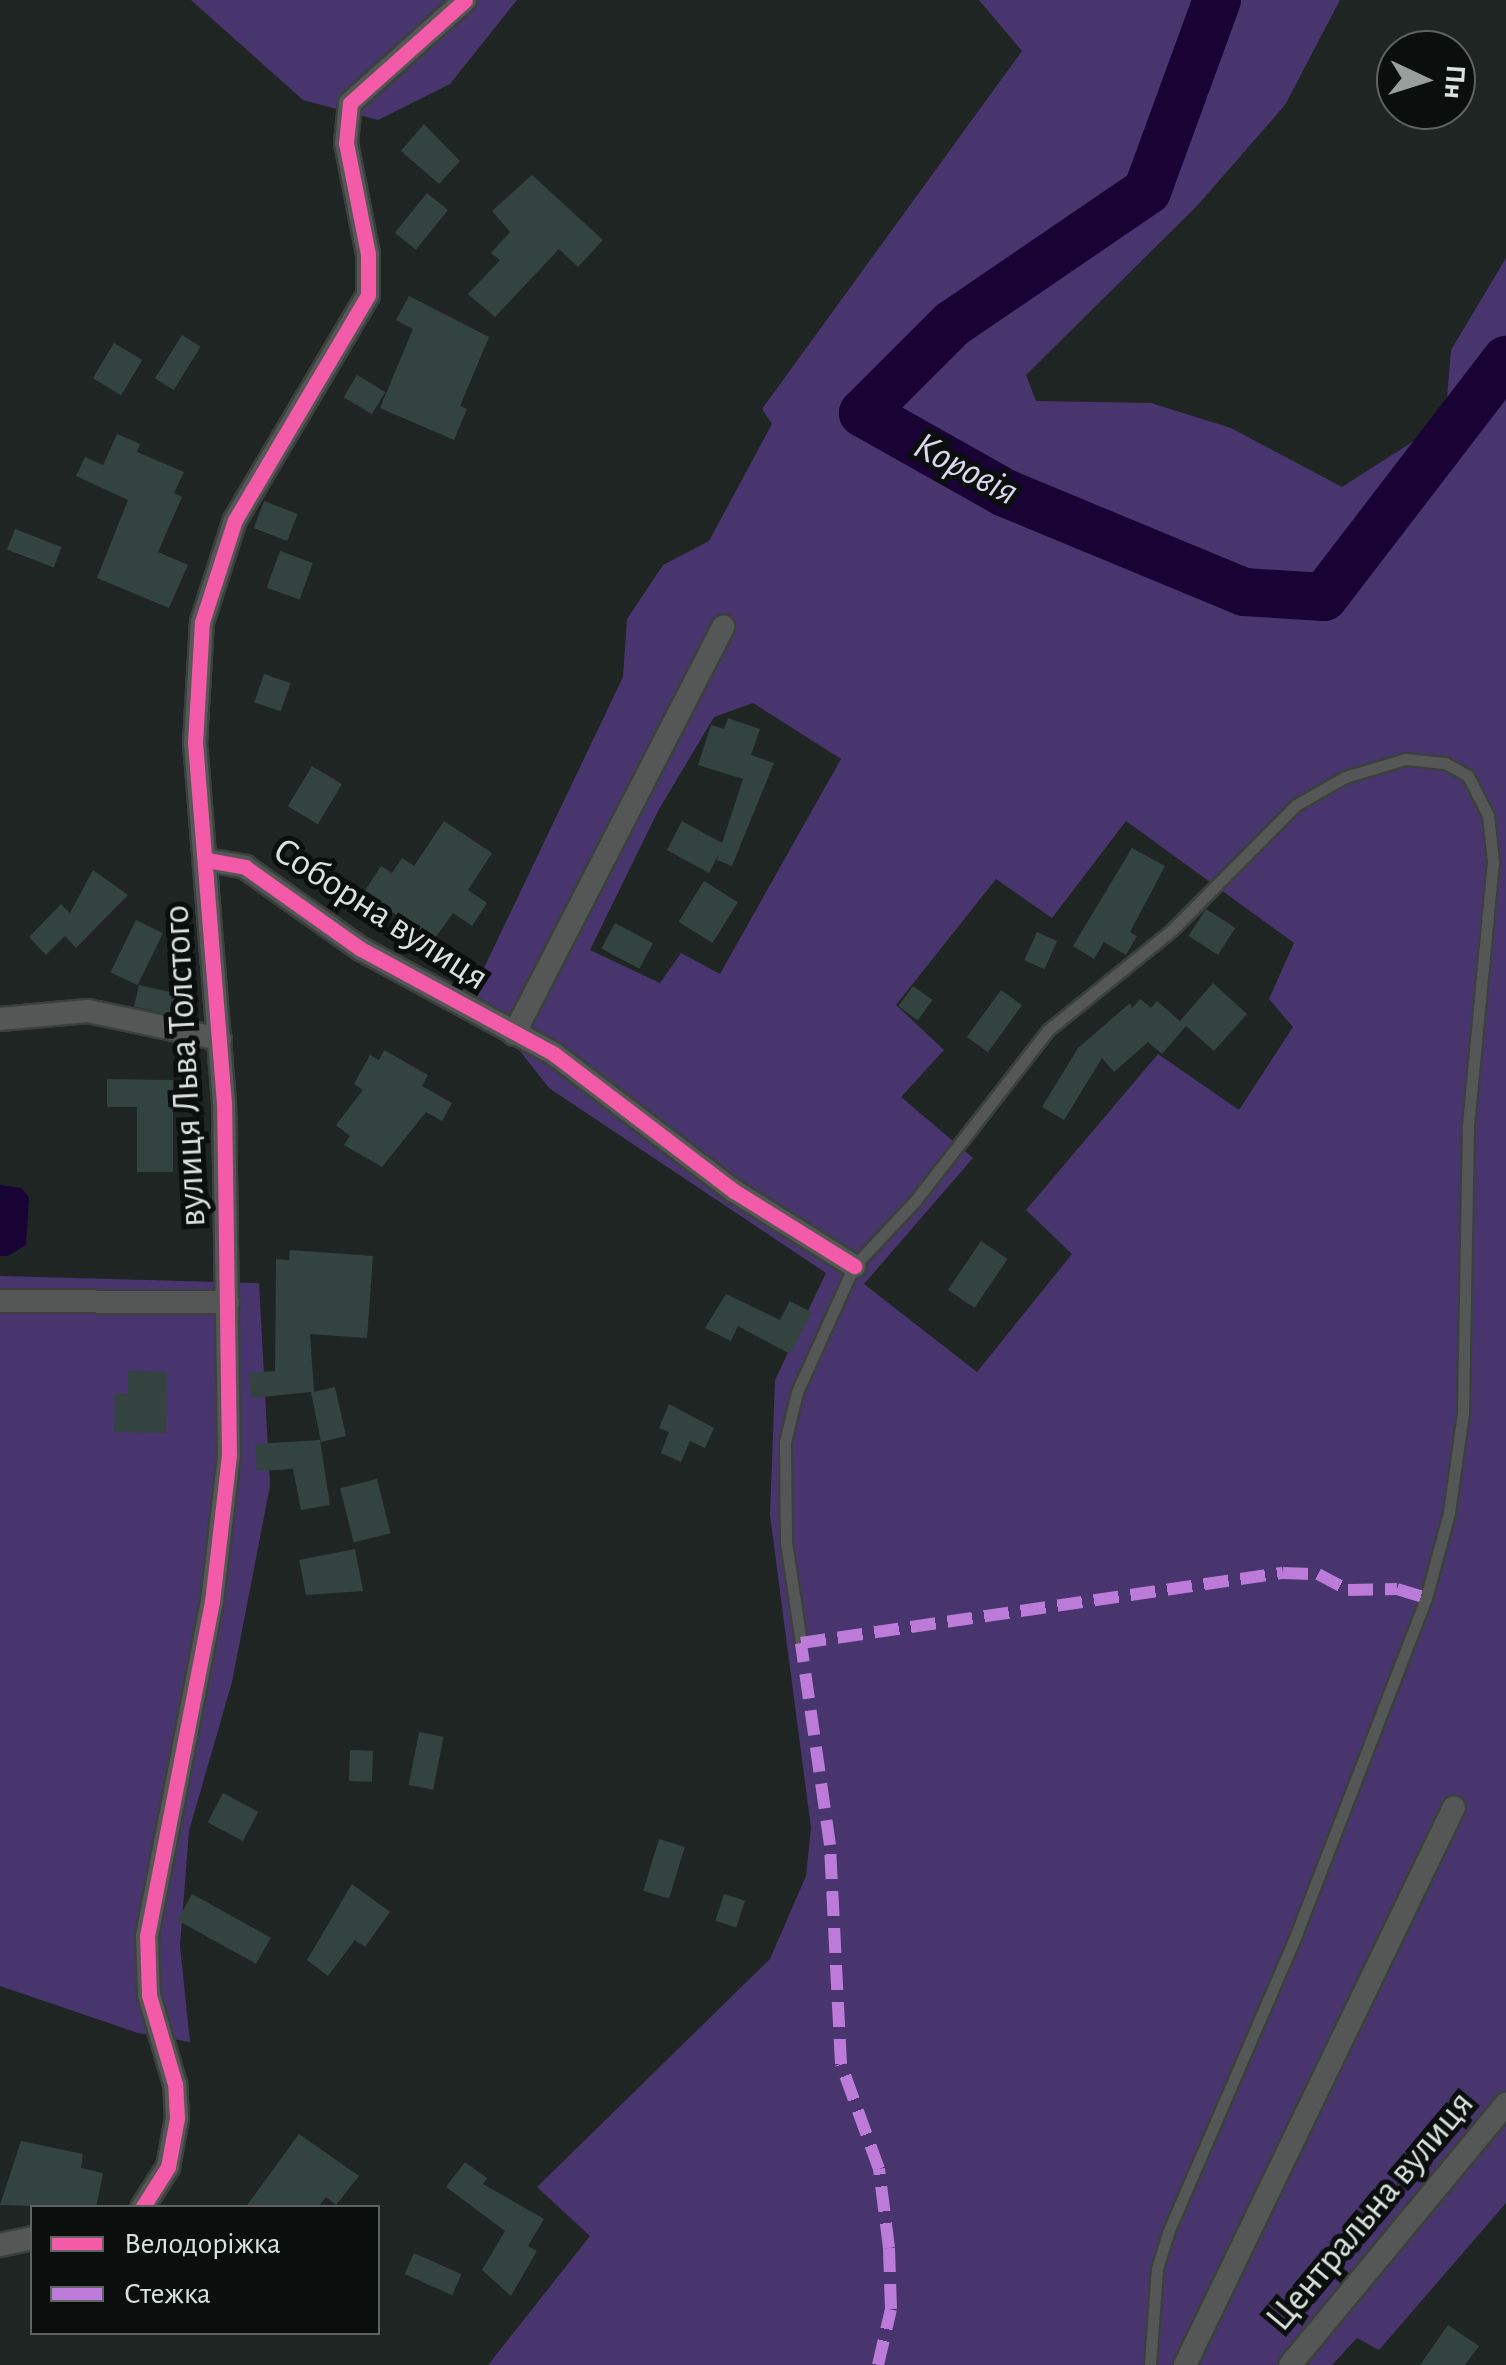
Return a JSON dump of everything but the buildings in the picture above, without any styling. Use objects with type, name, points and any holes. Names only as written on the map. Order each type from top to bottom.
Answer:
[{"type":"street","name":"вулиця Льва Толстого","points":[[144,2205],[168,2166],[176,2133],[175,2084],[153,2013],[146,1953],[222,1538],[229,1456],[220,1039],[195,715],[210,586],[252,488],[368,295],[370,267],[346,115],[358,92],[465,0]]},
{"type":"street","name":"Соборна вулиця","points":[[208,860],[245,867],[361,949],[514,1034],[723,628]]},
{"type":"street","points":[[0,1019],[88,1011],[220,1039]]},
{"type":"street","points":[[514,1034],[554,1054],[734,1191],[854,1266]]},
{"type":"street","points":[[0,1301],[228,1302]]},
{"type":"street","points":[[1185,2365],[1454,1807]]},
{"type":"street","name":"Центральна вулиця","points":[[1290,2365],[1506,2104]]},
{"type":"street","points":[[0,2245],[30,2238]]},
{"type":"lane","points":[[801,1643],[786,1541],[786,1442],[797,1392],[854,1266],[915,1201],[1048,1030],[1172,930],[1296,805],[1345,777],[1405,759],[1445,763],[1477,788],[1491,836],[1492,895],[1468,1124],[1463,1413],[1449,1513],[1426,1598],[1298,1933],[1169,2230],[1157,2268],[1150,2365]]},
{"type":"shaded area","points":[[191,0],[517,0],[450,84],[378,120],[303,100]]},
{"type":"shaded area","points":[[979,0],[1340,0],[1285,105],[1196,207],[1026,375],[1036,401],[1151,403],[1231,428],[1342,487],[1431,430],[1447,399],[1451,350],[1506,258],[1506,2203],[1379,2350],[1357,2338],[1332,2365],[488,2365],[590,2236],[537,2187],[770,1959],[806,1876],[811,1828],[770,1515],[775,1380],[826,1273],[549,1088],[473,991],[623,677],[627,619],[663,565],[709,541],[772,424],[762,409],[1022,51]],"holes":[[[753,703],[841,759],[720,974],[681,953],[660,983],[590,950],[658,811],[714,717]],[[1126,821],[1294,943],[1269,999],[1293,1027],[1239,1110],[1158,1054],[1026,1210],[1072,1254],[977,1372],[864,1284],[973,1158],[901,1097],[944,1050],[896,1005],[996,879],[1052,918]]]},
{"type":"shaded area","points":[[0,1185],[22,1188],[29,1198],[26,1245],[8,1256],[0,1256]]},
{"type":"shaded area","points":[[0,1276],[259,1283],[270,1486],[232,1682],[189,1831],[180,1946],[190,2042],[138,2033],[0,1986]]},
{"type":"waterway","name":"Коровія","points":[[1217,0],[1147,191],[952,324],[863,413],[1005,493],[1244,592],[1324,597],[1506,360]]},
{"type":"marked path","points":[[878,2365],[891,2309],[889,2248],[879,2169],[841,2064],[830,1845],[801,1643],[1283,1573],[1318,1574],[1348,1590],[1397,1589],[1426,1598]]},
{"type":"cycle path","points":[[144,2205],[168,2167],[177,2118],[175,2084],[149,1995],[147,1936],[212,1602],[229,1456],[224,1103],[195,743],[202,622],[235,520],[368,295],[368,254],[346,143],[350,103],[465,0]]},
{"type":"cycle path","points":[[207,860],[245,867],[361,949],[554,1054],[734,1191],[854,1266]]}]
